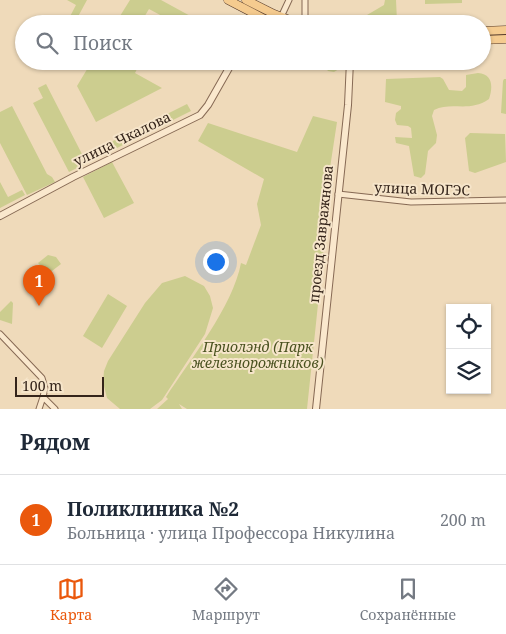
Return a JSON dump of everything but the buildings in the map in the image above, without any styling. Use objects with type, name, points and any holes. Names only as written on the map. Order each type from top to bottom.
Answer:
[{"type":"main road","points":[[228,0],[254,14]]},
{"type":"main road","points":[[246,0],[277,15]]},
{"type":"main road","points":[[491,31],[506,30]]},
{"type":"main road","points":[[491,40],[506,39]]},
{"type":"street","points":[[282,15],[289,0]]},
{"type":"street","points":[[305,0],[305,15]]},
{"type":"street","name":"улица Чкалова","points":[[0,216],[65,181],[200,115],[208,105],[228,70]]},
{"type":"street","name":"проезд Завражнова","points":[[316,409],[348,105],[350,70]]},
{"type":"street","name":"улица МОГЭС","points":[[338,194],[418,203],[506,200]]},
{"type":"street","points":[[0,334],[42,378],[45,388],[38,409]]},
{"type":"street","points":[[43,397],[55,409]]},
{"type":"green space","points":[[67,0],[87,0],[79,15],[71,15],[76,5]]},
{"type":"green space","points":[[130,0],[161,0],[188,15],[160,15],[149,9],[145,15],[121,15]]},
{"type":"green space","points":[[385,0],[396,0],[397,15],[367,15],[384,5]]},
{"type":"green space","points":[[425,0],[462,0],[462,3],[425,4]]},
{"type":"green space","points":[[87,70],[136,70],[135,73],[162,88],[96,122],[77,86]]},
{"type":"green space","points":[[478,73],[487,76],[491,82],[489,99],[474,105],[447,106],[434,110],[432,116],[437,135],[436,143],[428,151],[425,174],[421,178],[414,176],[409,146],[396,143],[395,137],[412,138],[411,128],[397,125],[395,120],[396,113],[401,109],[401,106],[385,102],[386,79],[440,77],[449,90],[462,91],[466,87],[466,75]]},
{"type":"green space","points":[[504,79],[506,79],[506,114],[501,113]]},
{"type":"green space","points":[[46,84],[83,156],[187,104],[191,111],[69,172],[33,103],[43,98],[38,88]]},
{"type":"green space","points":[[12,106],[47,174],[55,182],[27,195],[0,143],[0,112]]},
{"type":"green space","name":"Приолэнд (Парк железнорожников)","points":[[313,116],[337,122],[328,181],[326,228],[307,409],[187,409],[179,404],[182,409],[157,409],[168,399],[166,397],[220,315],[236,280],[241,263],[246,265],[261,225],[257,204],[264,179],[198,141],[208,123],[297,152]]},
{"type":"green space","points":[[470,133],[505,134],[506,162],[475,173],[469,171],[465,138]]},
{"type":"green space","points":[[112,162],[134,203],[104,218],[83,177]]},
{"type":"green space","points":[[0,182],[8,197],[22,190],[25,195],[0,208]]},
{"type":"green space","points":[[48,255],[56,257],[61,264],[48,274],[38,263]]},
{"type":"green space","points":[[185,276],[204,286],[210,296],[213,308],[205,334],[162,400],[150,409],[120,409],[107,398],[103,382],[104,371],[108,361],[145,303],[162,283]]},
{"type":"green space","points":[[108,294],[127,306],[102,348],[83,336]]},
{"type":"green space","points":[[11,301],[13,303],[12,324],[0,320],[0,312]]},
{"type":"place","name":"Поликлиника №2","points":[[39,306]]}]
